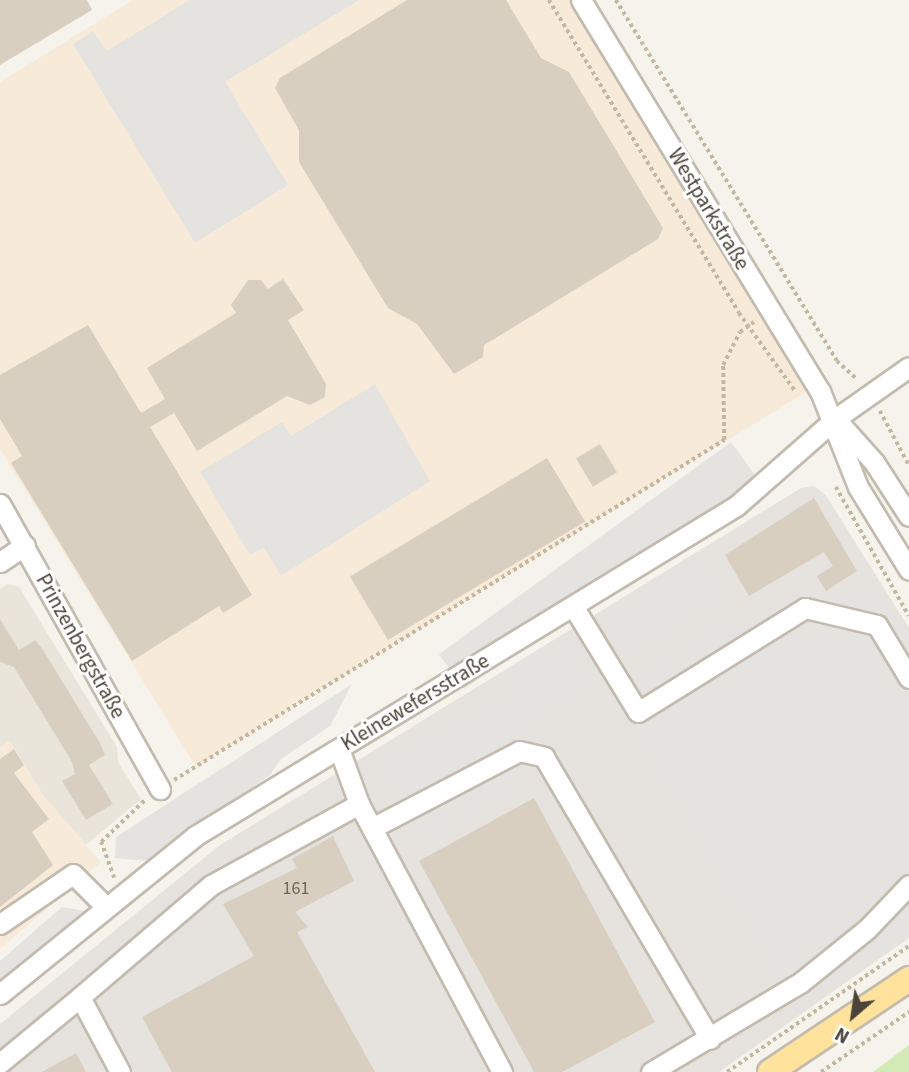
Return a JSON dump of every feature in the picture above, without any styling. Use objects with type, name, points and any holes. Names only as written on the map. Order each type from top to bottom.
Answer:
[{"type":"main road","points":[[770,1072],[909,979]]},
{"type":"street","name":"Westparkstraße","points":[[581,0],[835,419],[874,462],[909,516]]},
{"type":"street","name":"Kleinewefersstraße","points":[[0,994],[105,906],[195,836],[736,506],[835,419],[909,367]]},
{"type":"street","name":"Westparkstraße","points":[[835,419],[858,487],[909,570]]},
{"type":"street","name":"Prinzenbergstraße","points":[[0,504],[26,545],[160,789]]},
{"type":"street","points":[[0,562],[26,545]]},
{"type":"street","points":[[573,606],[638,712],[805,608],[877,625],[909,678]]},
{"type":"street","points":[[339,749],[359,804],[502,1072]]},
{"type":"street","points":[[372,828],[519,751],[544,757],[710,1039]]},
{"type":"street","points":[[0,1063],[211,886],[359,804]]},
{"type":"street","points":[[0,924],[73,874],[105,906]]},
{"type":"street","points":[[651,1072],[800,983],[867,929],[909,885]]},
{"type":"street","points":[[80,997],[120,1072]]},
{"type":"path","points":[[549,0],[749,326],[797,394]]},
{"type":"path","points":[[616,0],[837,361],[871,392],[909,464]]},
{"type":"path","points":[[124,891],[104,863],[100,842],[160,789],[724,440],[723,365],[749,326],[770,310]]},
{"type":"path","points":[[727,1072],[909,946]]},
{"type":"path","points":[[821,1072],[909,1012]]},
{"type":"shaded area","points":[[133,0],[569,0],[809,390],[196,767],[0,449],[0,82]]},
{"type":"shaded area","points":[[190,0],[359,0],[225,82],[288,185],[195,243],[73,44],[93,31],[107,51]]},
{"type":"shaded area","points":[[375,384],[430,481],[281,576],[264,548],[250,555],[200,472],[282,422],[291,436]]},
{"type":"shaded area","points":[[731,442],[756,477],[464,689],[439,654]]},
{"type":"shaded area","points":[[814,486],[825,494],[909,628],[909,938],[719,1072],[0,1072],[0,1024],[220,845],[801,488]]},
{"type":"shaded area","points":[[702,554],[729,599],[626,660],[599,616]]},
{"type":"shaded area","points":[[867,570],[909,638],[909,931],[798,1014],[605,692],[730,612],[743,631],[810,592],[829,597]]},
{"type":"shaded area","points":[[8,584],[19,587],[117,747],[118,762],[141,799],[86,845],[42,794],[10,741],[0,748],[0,589]]},
{"type":"shaded area","points":[[569,631],[601,687],[506,742],[528,788],[423,847],[374,761],[504,692],[496,676]]},
{"type":"shaded area","points":[[352,684],[330,726],[281,759],[270,775],[147,861],[115,858],[116,837]]},
{"type":"shaded area","points":[[9,740],[42,794],[101,862],[0,949],[0,748]]},
{"type":"shaded area","points":[[62,907],[85,911],[0,984],[0,961]]},
{"type":"green space","points":[[909,1045],[909,1072],[873,1072]]},
{"type":"building","points":[[0,0],[87,0],[92,10],[0,65]]},
{"type":"building","points":[[407,0],[506,0],[541,58],[569,72],[663,228],[658,239],[484,345],[483,357],[454,374],[417,324],[388,308],[299,162],[299,130],[275,88],[280,78]]},
{"type":"building","points":[[283,279],[304,310],[288,320],[326,384],[325,397],[310,405],[287,396],[197,451],[174,413],[150,427],[252,595],[223,613],[219,606],[132,661],[11,463],[22,456],[0,419],[0,375],[88,325],[141,413],[165,399],[147,368],[236,313],[231,305],[248,280],[261,280],[268,289]]},
{"type":"building","points":[[600,444],[617,472],[593,487],[576,458]]},
{"type":"building","points":[[547,458],[585,521],[388,640],[350,576]]},
{"type":"building","points":[[814,498],[857,571],[826,591],[817,576],[833,566],[824,552],[749,596],[725,555]]},
{"type":"building","points":[[0,619],[19,650],[35,640],[100,743],[105,755],[89,765],[113,804],[86,820],[62,781],[75,774],[72,762],[14,667],[0,662]]},
{"type":"building","points":[[14,749],[24,765],[14,773],[49,819],[32,832],[53,865],[0,907],[0,759]]},
{"type":"building","points":[[534,798],[655,1022],[562,1072],[534,1072],[419,861]]},
{"type":"building","points":[[333,836],[354,881],[295,912],[308,927],[297,932],[375,1072],[172,1072],[142,1017],[254,956],[223,904],[297,868],[292,859]]},
{"type":"building","points":[[76,1053],[86,1072],[42,1072]]}]
